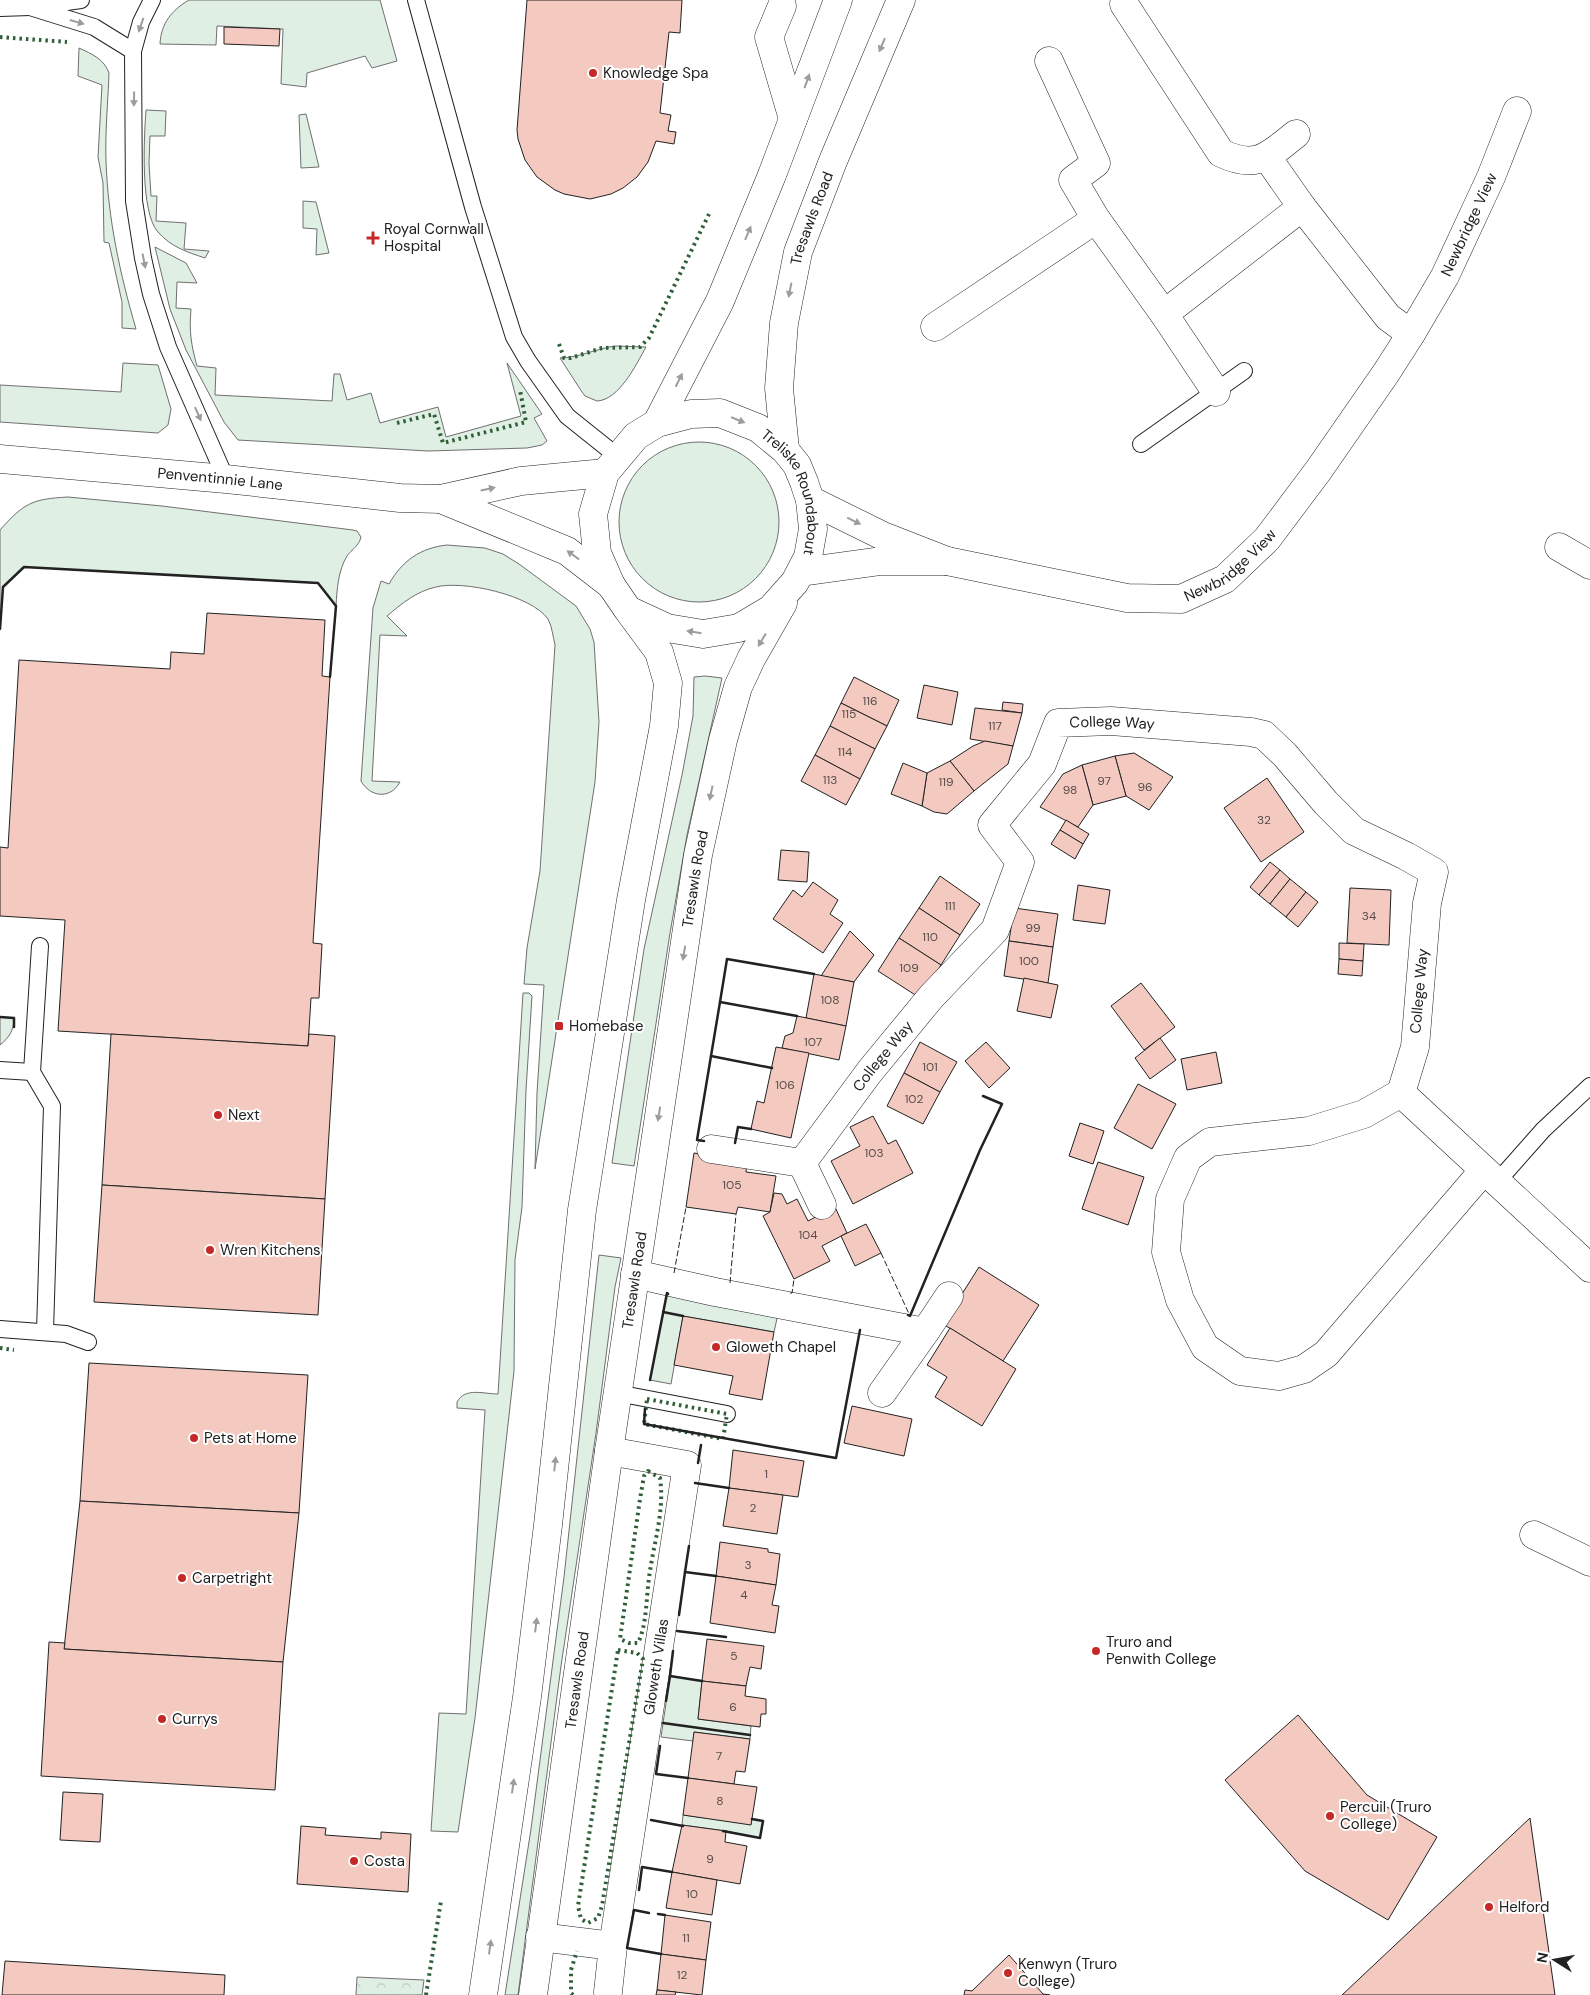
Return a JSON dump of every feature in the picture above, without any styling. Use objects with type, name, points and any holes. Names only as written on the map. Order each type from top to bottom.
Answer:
[{"type":"main road","points":[[657,423],[720,301],[772,175],[838,0]]},
{"type":"main road","name":"Tresawls Road","points":[[785,450],[779,388],[784,323],[798,252],[833,161],[901,0]]},
{"type":"main road","points":[[1124,4],[1221,153],[1234,159],[1249,161],[1267,157],[1296,134]]},
{"type":"main road","points":[[782,6],[769,37],[793,119]]},
{"type":"main road","points":[[1049,61],[1096,164],[1073,180],[1096,220],[1164,314],[1216,392]]},
{"type":"main road","name":"Newbridge View","points":[[810,500],[883,536],[947,561],[1127,598],[1181,599],[1225,578],[1267,539],[1329,455],[1411,334],[1445,276],[1491,177],[1517,110]]},
{"type":"main road","points":[[1267,157],[1302,207],[1388,317],[1411,334]]},
{"type":"main road","points":[[1164,314],[1302,207]]},
{"type":"main road","points":[[935,327],[1096,220]]},
{"type":"main road","name":"Treliske Roundabout","points":[[720,413],[758,428],[785,450],[796,465],[810,500],[813,528],[808,557],[798,577],[771,610],[739,628],[703,634],[667,628],[628,610],[611,585],[596,552],[593,514],[611,464],[636,436],[657,423],[690,414],[720,413]]},
{"type":"main road","name":"Penventinnie Lane","points":[[0,459],[226,479],[400,498],[441,499],[611,464]]},
{"type":"main road","name":"Penventinnie Lane","points":[[441,499],[566,551],[611,585]]},
{"type":"main road","points":[[1560,547],[1590,564]]},
{"type":"main road","name":"Newbridge View","points":[[798,577],[881,561],[947,561]]},
{"type":"main road","name":"Tresawls Road","points":[[533,1995],[608,1451],[698,855],[723,740],[738,687],[751,659],[798,577]]},
{"type":"main road","points":[[483,1995],[536,1621],[582,1210],[631,900],[668,700],[668,682],[658,652],[628,610]]},
{"type":"main road","name":"College Way","points":[[802,1163],[870,1071],[931,997],[995,930],[1020,862],[992,825],[1042,764],[1058,723],[1112,721],[1251,732],[1264,735],[1285,755],[1326,803],[1354,831],[1434,872],[1426,903],[1415,1047],[1401,1093]]},
{"type":"main road","points":[[1490,1176],[1326,1354],[1304,1369],[1279,1376],[1240,1370],[1205,1347],[1180,1300],[1166,1252],[1170,1199],[1188,1158],[1210,1142],[1309,1132],[1364,1114],[1401,1093],[1590,1268]]},
{"type":"main road","points":[[711,1149],[802,1163],[822,1205]]},
{"type":"main road","points":[[635,1274],[715,1292],[925,1332]]},
{"type":"main road","points":[[882,1393],[950,1296]]},
{"type":"main road","name":"Gloweth Villas","points":[[608,1451],[687,1464],[608,1992]]},
{"type":"main road","points":[[1534,1536],[1590,1562]]},
{"type":"main road","points":[[540,1937],[614,1946]]},
{"type":"lane","points":[[0,8],[30,7],[81,0]]},
{"type":"lane","points":[[152,0],[141,22],[133,50],[134,201],[151,294],[168,347],[226,479]]},
{"type":"lane","points":[[416,0],[473,207],[514,337],[528,361],[567,416],[611,464]]},
{"type":"lane","points":[[30,7],[94,28],[133,50]]},
{"type":"lane","points":[[1140,444],[1244,371]]},
{"type":"lane","points":[[40,946],[32,1072],[52,1106],[45,1331]]},
{"type":"lane","points":[[0,1070],[32,1072]]},
{"type":"lane","points":[[1490,1176],[1590,1086]]},
{"type":"lane","points":[[0,1329],[66,1334],[88,1342]]},
{"type":"lane","points":[[617,1393],[727,1414]]},
{"type":"green space","points":[[189,0],[380,0],[397,61],[372,68],[365,56],[307,73],[306,87],[281,84],[283,29],[217,26],[216,45],[160,44],[168,18],[177,8]]},
{"type":"green space","points":[[79,48],[101,61],[109,73],[106,150],[109,204],[120,267],[136,329],[122,328],[122,302],[109,243],[104,242],[103,183],[98,157],[102,85],[78,76]]},
{"type":"green space","points":[[146,110],[166,111],[165,136],[150,136],[151,196],[157,196],[156,221],[186,223],[184,249],[209,251],[205,258],[186,251],[168,242],[158,232],[152,222],[148,208],[144,174]]},
{"type":"green space","points":[[306,114],[319,167],[301,168],[299,115]]},
{"type":"green space","points":[[303,201],[316,202],[329,253],[316,255],[317,229],[303,228]]},
{"type":"green space","points":[[155,247],[186,263],[197,283],[177,282],[176,308],[191,309],[191,338],[197,366],[216,368],[215,395],[332,401],[334,374],[340,374],[347,400],[371,393],[380,423],[438,407],[446,437],[521,416],[507,363],[542,414],[534,418],[547,441],[542,445],[527,448],[428,451],[238,440],[224,422],[186,350],[170,309]]},
{"type":"green space","points":[[616,346],[646,347],[626,380],[613,395],[597,401],[585,396],[560,358]]},
{"type":"green space","points":[[123,363],[158,365],[171,409],[168,425],[158,433],[0,422],[0,385],[121,392]]},
{"type":"green space","points":[[707,442],[737,451],[756,465],[766,477],[773,491],[778,506],[778,538],[773,553],[766,567],[756,579],[744,589],[722,599],[707,602],[691,602],[676,599],[654,589],[632,567],[620,538],[619,514],[622,499],[632,477],[654,455],[683,443]]},
{"type":"green space","points":[[68,497],[162,506],[353,530],[357,531],[361,537],[357,545],[347,556],[342,568],[336,606],[318,583],[24,567],[3,587],[0,629],[0,530],[16,514],[30,504],[46,499]]},
{"type":"green space","points":[[447,545],[485,548],[503,554],[519,564],[576,606],[590,629],[594,642],[599,722],[595,782],[535,1169],[537,1093],[544,985],[524,984],[527,948],[540,871],[555,645],[548,619],[539,610],[512,596],[479,588],[448,585],[429,589],[416,595],[387,616],[407,636],[380,635],[372,781],[400,782],[391,792],[380,794],[369,790],[361,781],[373,608],[381,581],[389,584],[406,562],[413,557],[428,549]]},
{"type":"green space","points":[[694,677],[722,678],[687,835],[634,1166],[612,1163],[644,949],[693,716]]},
{"type":"green space","points":[[523,993],[529,993],[532,996],[526,1090],[522,1207],[515,1260],[514,1371],[475,1718],[458,1832],[431,1831],[439,1713],[466,1714],[485,1410],[457,1408],[457,1402],[460,1397],[470,1393],[498,1394]]},
{"type":"green space","points":[[0,1017],[14,1018],[10,1033],[0,1045]]},
{"type":"green space","points":[[599,1255],[621,1258],[615,1287],[596,1433],[561,1666],[518,1995],[505,1995],[531,1829],[564,1577]]},
{"type":"green space","points":[[667,1293],[778,1314],[774,1332],[683,1316],[671,1384],[650,1380]]},
{"type":"green space","points":[[670,1676],[702,1681],[698,1719],[751,1726],[750,1739],[694,1732],[693,1741],[661,1737]]},
{"type":"green space","points":[[683,1815],[751,1824],[752,1819],[763,1821],[760,1838],[682,1825]]},
{"type":"green space","points":[[357,1977],[424,1980],[422,1995],[356,1995]]},
{"type":"building","name":"Knowledge Spa","points":[[527,0],[682,0],[680,33],[669,32],[660,113],[671,115],[668,131],[676,132],[674,144],[656,141],[648,162],[637,177],[623,188],[611,194],[590,199],[564,194],[537,177],[525,160],[517,130]]},
{"type":"building","points":[[224,27],[280,29],[279,46],[224,44]]},
{"type":"building","points":[[207,613],[325,620],[322,676],[330,677],[313,943],[322,944],[319,998],[311,998],[308,1046],[58,1031],[65,920],[0,916],[0,847],[8,848],[19,660],[170,669],[171,652],[204,654]]},
{"type":"building","points":[[854,677],[899,700],[887,726],[841,703]]},
{"type":"building","points":[[924,685],[958,692],[952,725],[917,718]]},
{"type":"building","points":[[1003,702],[1023,704],[1022,713],[1002,710]]},
{"type":"building","points":[[841,703],[887,726],[875,749],[830,726]]},
{"type":"building","points":[[975,708],[1022,713],[1013,746],[970,739]]},
{"type":"building","points":[[830,726],[875,749],[860,779],[815,755]]},
{"type":"building","points":[[985,741],[1013,746],[1008,764],[974,791],[950,761],[973,746]]},
{"type":"building","points":[[1134,753],[1173,777],[1149,810],[1126,796],[1115,756]]},
{"type":"building","points":[[815,755],[860,779],[846,805],[801,781]]},
{"type":"building","points":[[1115,756],[1126,796],[1093,805],[1082,765]]},
{"type":"building","points":[[950,761],[974,791],[947,814],[934,812],[922,806],[927,773]]},
{"type":"building","points":[[903,763],[927,773],[922,806],[891,794]]},
{"type":"building","points":[[1082,765],[1093,805],[1078,827],[1040,807],[1063,774]]},
{"type":"building","points":[[1267,778],[1304,832],[1261,862],[1224,808]]},
{"type":"building","points":[[1066,820],[1089,834],[1083,844],[1060,830]]},
{"type":"building","points":[[1060,830],[1083,844],[1075,859],[1051,844]]},
{"type":"building","points":[[781,850],[809,852],[807,882],[778,880]]},
{"type":"building","points":[[1270,862],[1280,870],[1259,895],[1250,887]]},
{"type":"building","points":[[1280,870],[1290,879],[1270,904],[1259,895]]},
{"type":"building","points":[[940,876],[980,904],[960,935],[919,908]]},
{"type":"building","points":[[1290,879],[1306,892],[1286,917],[1270,904]]},
{"type":"building","points":[[813,882],[838,900],[830,914],[843,923],[823,953],[773,919],[793,890],[802,897]]},
{"type":"building","points":[[1078,885],[1110,890],[1105,924],[1073,920]]},
{"type":"building","points":[[1350,888],[1391,890],[1389,945],[1347,943]]},
{"type":"building","points":[[1306,892],[1318,902],[1298,927],[1286,917]]},
{"type":"building","points":[[919,908],[960,935],[941,965],[899,938]]},
{"type":"building","points":[[1014,908],[1058,914],[1053,947],[1009,941]]},
{"type":"building","points":[[850,931],[874,955],[854,982],[821,976]]},
{"type":"building","points":[[899,938],[941,965],[920,998],[878,971]]},
{"type":"building","points":[[1009,941],[1053,947],[1048,983],[1004,976]]},
{"type":"building","points":[[1339,943],[1364,944],[1363,961],[1339,959]]},
{"type":"building","points":[[1339,959],[1363,961],[1362,976],[1338,974]]},
{"type":"building","points":[[814,974],[854,982],[846,1026],[806,1018]]},
{"type":"building","points":[[1024,978],[1058,985],[1051,1018],[1017,1011]]},
{"type":"building","points":[[1141,983],[1175,1027],[1144,1050],[1111,1006]]},
{"type":"building","points":[[797,1016],[846,1026],[839,1060],[782,1048],[785,1036],[793,1033]]},
{"type":"building","name":"Next","points":[[111,1034],[308,1046],[309,1034],[335,1036],[325,1199],[102,1185]]},
{"type":"building","points":[[1160,1038],[1176,1060],[1150,1079],[1135,1058]]},
{"type":"building","points":[[920,1042],[957,1062],[940,1092],[904,1073]]},
{"type":"building","points":[[986,1042],[1010,1068],[989,1088],[965,1061]]},
{"type":"building","points":[[776,1047],[809,1053],[791,1138],[751,1129],[757,1101],[764,1103]]},
{"type":"building","points":[[1216,1052],[1222,1083],[1187,1090],[1181,1059]]},
{"type":"building","points":[[904,1073],[940,1092],[923,1124],[887,1106]]},
{"type":"building","points":[[1138,1084],[1176,1104],[1152,1149],[1114,1128]]},
{"type":"building","points":[[873,1116],[888,1144],[896,1140],[913,1173],[853,1204],[831,1161],[860,1146],[850,1127]]},
{"type":"building","points":[[1080,1123],[1104,1131],[1093,1164],[1069,1156]]},
{"type":"building","points":[[694,1153],[747,1161],[746,1172],[776,1176],[770,1212],[738,1207],[736,1214],[686,1207]]},
{"type":"building","points":[[1098,1162],[1144,1177],[1128,1225],[1082,1209]]},
{"type":"building","name":"Wren Kitchens","points":[[102,1185],[325,1199],[318,1315],[94,1302]]},
{"type":"building","points":[[774,1193],[782,1194],[787,1204],[797,1199],[808,1221],[835,1207],[847,1233],[822,1246],[830,1261],[794,1279],[763,1216],[770,1212]]},
{"type":"building","points":[[866,1224],[881,1253],[855,1266],[841,1236]]},
{"type":"building","points":[[979,1267],[1039,1305],[1003,1361],[943,1324]]},
{"type":"building","name":"Gloweth Chapel","points":[[683,1316],[774,1332],[762,1400],[729,1394],[733,1376],[674,1365]]},
{"type":"building","points":[[950,1328],[1016,1369],[982,1426],[935,1397],[947,1377],[927,1365]]},
{"type":"building","name":"Pets at Home","points":[[89,1363],[308,1375],[299,1513],[80,1501]]},
{"type":"building","points":[[852,1406],[912,1419],[904,1456],[844,1443]]},
{"type":"building","points":[[733,1450],[804,1461],[798,1497],[729,1488]]},
{"type":"building","points":[[729,1488],[783,1495],[777,1534],[723,1526]]},
{"type":"building","name":"Carpetright","points":[[80,1501],[299,1513],[283,1662],[64,1649]]},
{"type":"building","points":[[720,1542],[768,1549],[768,1552],[780,1554],[776,1585],[716,1576]]},
{"type":"building","points":[[716,1576],[776,1585],[772,1605],[779,1606],[775,1633],[710,1623]]},
{"type":"building","points":[[707,1639],[764,1646],[761,1669],[750,1667],[746,1686],[702,1681]]},
{"type":"building","name":"Currys","points":[[49,1642],[65,1643],[64,1649],[283,1662],[275,1790],[41,1776]]},
{"type":"building","points":[[702,1681],[746,1686],[745,1696],[766,1699],[766,1714],[761,1714],[760,1727],[698,1719]]},
{"type":"building","name":"Percuil (Truro College)","points":[[1298,1715],[1367,1795],[1437,1837],[1388,1920],[1305,1871],[1225,1780]]},
{"type":"building","points":[[694,1732],[750,1739],[745,1772],[736,1771],[734,1784],[688,1778]]},
{"type":"building","points":[[688,1778],[757,1787],[751,1825],[683,1815]]},
{"type":"building","points":[[63,1792],[103,1794],[100,1842],[60,1840]]},
{"type":"building","name":"Helford","points":[[1530,1818],[1555,1995],[1342,1995]]},
{"type":"building","points":[[682,1825],[726,1831],[725,1842],[747,1846],[740,1884],[672,1872]]},
{"type":"building","name":"Costa","points":[[301,1826],[326,1828],[325,1835],[381,1839],[381,1832],[411,1834],[408,1892],[297,1884]]},
{"type":"building","points":[[672,1872],[717,1880],[712,1915],[666,1908]]},
{"type":"building","points":[[665,1915],[711,1922],[706,1960],[661,1954]]},
{"type":"building","points":[[661,1954],[706,1960],[702,1995],[657,1990]]},
{"type":"building","name":"Kenwyn (Truro College)","points":[[1009,1955],[1043,1994],[1050,1995],[964,1995],[965,1990],[972,1991]]},
{"type":"building","points":[[5,1961],[225,1975],[224,1995],[2,1995]]},
{"type":"building","points":[[657,1990],[676,1992],[675,1995],[656,1995]]},
{"type":"hedge","points":[[0,37],[67,42]]},
{"type":"hedge","points":[[559,344],[564,358],[571,358],[602,348],[640,347],[649,338],[709,214]]},
{"type":"hedge","points":[[397,423],[434,414],[443,443],[526,422],[520,390]]},
{"type":"hedge","points":[[0,1348],[14,1350]]},
{"type":"hedge","points":[[647,1399],[727,1414],[723,1439],[644,1424],[647,1399]]},
{"type":"hedge","points":[[648,1471],[660,1478],[660,1516],[643,1628],[638,1643],[629,1643],[620,1639],[640,1499],[644,1476],[648,1471]]},
{"type":"hedge","points":[[618,1650],[637,1653],[643,1659],[602,1906],[598,1918],[588,1923],[581,1919],[578,1906],[618,1650]]},
{"type":"hedge","points":[[426,1995],[441,1901]]},
{"type":"hedge","points":[[573,1995],[571,1993],[571,1970],[577,1951]]},
{"type":"fence","points":[[674,1273],[686,1207]]},
{"type":"fence","points":[[730,1283],[736,1214]]},
{"type":"fence","points":[[881,1253],[910,1316]]},
{"type":"fence","points":[[790,1293],[792,1293],[794,1279]]},
{"type":"wall","points":[[0,629],[3,587],[24,567],[318,583],[336,606],[330,677]]},
{"type":"wall","points":[[720,1002],[727,959],[814,974]]},
{"type":"wall","points":[[711,1056],[720,1002],[797,1016]]},
{"type":"wall","points":[[0,1017],[14,1018],[14,1027]]},
{"type":"wall","points":[[704,1141],[697,1140],[711,1056],[772,1068]]},
{"type":"wall","points":[[908,1315],[910,1316],[980,1150],[1002,1104],[983,1096]]},
{"type":"wall","points":[[735,1143],[738,1127],[751,1129]]},
{"type":"wall","points":[[650,1380],[668,1294]]},
{"type":"wall","points":[[663,1312],[683,1316]]},
{"type":"wall","points":[[645,1409],[644,1424],[836,1458],[860,1330]]},
{"type":"wall","points":[[698,1463],[701,1445]]},
{"type":"wall","points":[[695,1483],[729,1488]]},
{"type":"wall","points":[[689,1546],[685,1572],[716,1576]]},
{"type":"wall","points":[[679,1615],[685,1572]]},
{"type":"wall","points":[[677,1631],[726,1637]]},
{"type":"wall","points":[[673,1651],[670,1676],[702,1681]]},
{"type":"wall","points":[[666,1701],[670,1676]]},
{"type":"wall","points":[[663,1723],[750,1735]]},
{"type":"wall","points":[[660,1746],[656,1774],[688,1778]]},
{"type":"wall","points":[[723,1831],[760,1838],[763,1821],[752,1819]]},
{"type":"wall","points":[[651,1820],[683,1826]]},
{"type":"wall","points":[[639,1890],[642,1867],[672,1872]]},
{"type":"wall","points":[[649,1913],[634,1910],[627,1948],[661,1954]]},
{"type":"wall","points":[[658,1914],[665,1915]]},
{"type":"place","name":"Knowledge Spa","points":[[593,73]]},
{"type":"place","name":"Royal Cornwall Hospital","points":[[373,238]]},
{"type":"place","name":"Homebase","points":[[559,1026]]},
{"type":"place","name":"Next","points":[[218,1115]]},
{"type":"place","name":"Wren Kitchens","points":[[210,1250]]},
{"type":"place","name":"Gloweth Chapel","points":[[716,1347]]},
{"type":"place","name":"Pets at Home","points":[[194,1438]]},
{"type":"place","name":"Carpetright","points":[[182,1578]]},
{"type":"place","name":"Truro and Penwith College","points":[[1096,1651]]},
{"type":"place","name":"Currys","points":[[162,1719]]},
{"type":"place","name":"Percuil (Truro College)","points":[[1330,1816]]},
{"type":"place","name":"Costa","points":[[354,1861]]},
{"type":"place","name":"Helford","points":[[1489,1907]]},
{"type":"place","name":"Kenwyn (Truro College)","points":[[1008,1973]]}]
